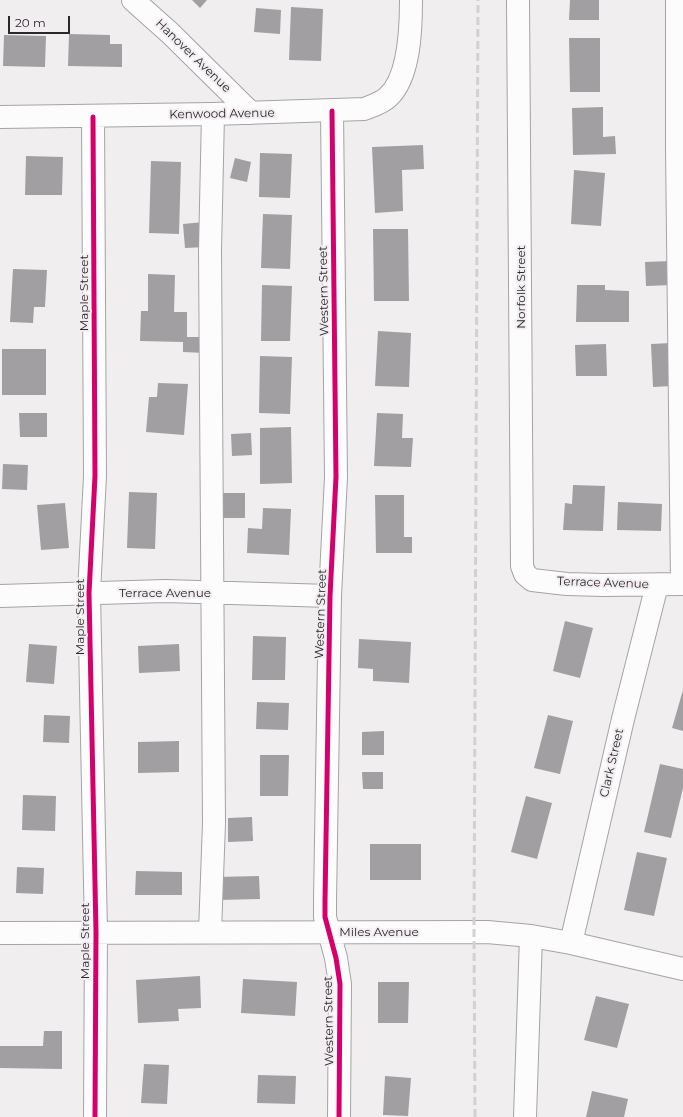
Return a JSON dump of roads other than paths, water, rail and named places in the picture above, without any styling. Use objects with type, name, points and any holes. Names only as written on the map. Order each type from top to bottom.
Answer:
[{"type":"street","name":"Hanover Avenue","points":[[133,0],[170,33],[251,113]]},
{"type":"street","name":"Kenwood Avenue","points":[[0,117],[93,117],[364,109],[376,105],[388,97],[400,81],[404,70],[411,29],[411,0]]},
{"type":"street","name":"Norfolk Street","points":[[518,0],[522,566],[525,574]]},
{"type":"street","points":[[677,0],[677,148],[682,584]]},
{"type":"street","name":"Western Street","points":[[332,111],[336,477],[330,596],[325,917],[336,958],[340,984],[339,1117]]},
{"type":"street","points":[[210,932],[214,823],[210,251],[213,114]]},
{"type":"street","name":"Maple Street","points":[[93,117],[95,476],[89,593],[96,932],[95,1117]]},
{"type":"street","name":"Terrace Avenue","points":[[525,574],[532,580],[568,584],[682,584]]},
{"type":"street","name":"Clark Street","points":[[571,943],[623,719],[657,585]]},
{"type":"street","name":"Terrace Avenue","points":[[0,596],[165,591],[330,596]]},
{"type":"street","name":"Miles Avenue","points":[[0,933],[488,932],[531,936],[571,943],[683,969]]},
{"type":"street","points":[[525,1117],[531,936]]},
{"type":"railway","points":[[475,1117],[474,932],[478,0]]}]
